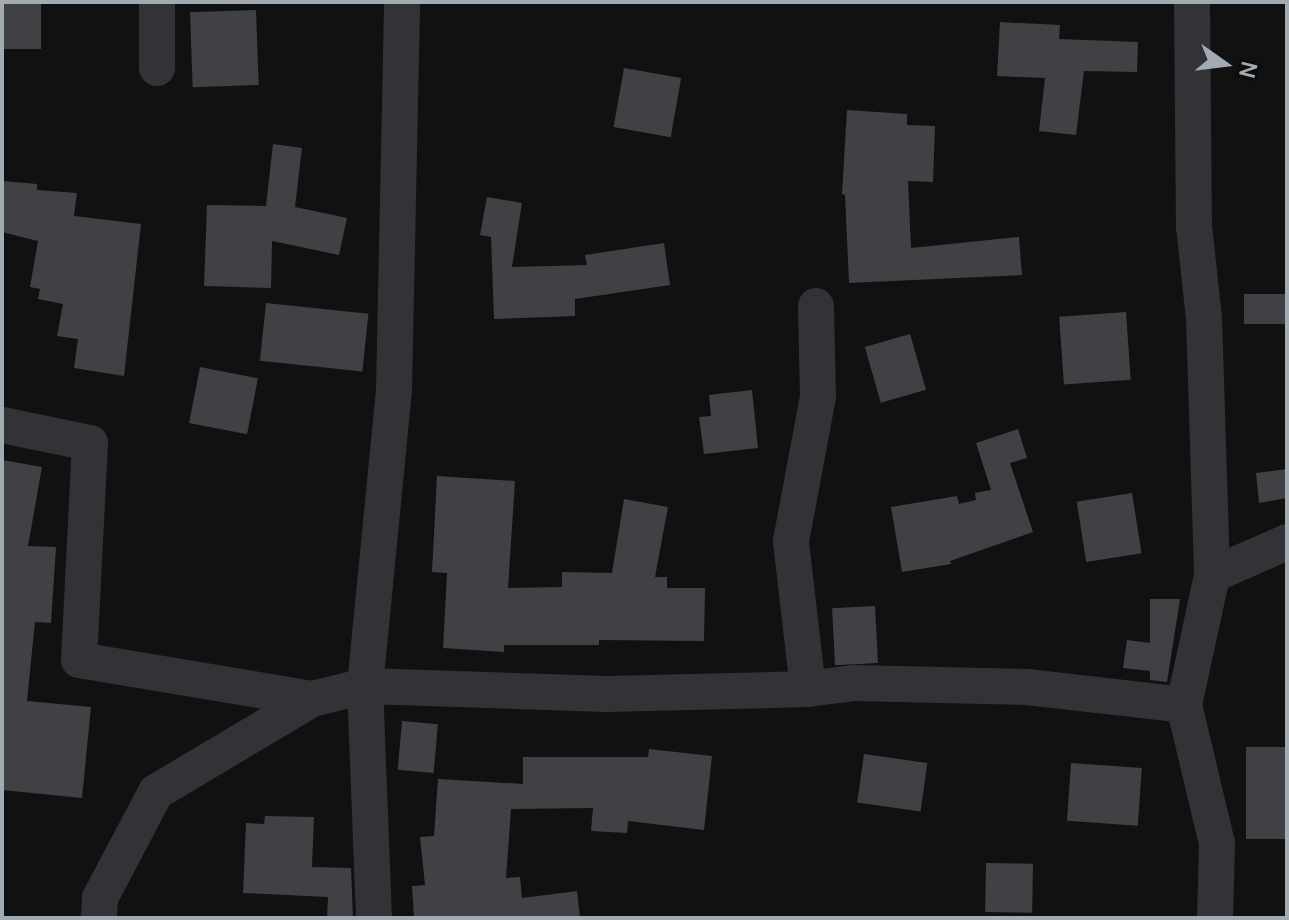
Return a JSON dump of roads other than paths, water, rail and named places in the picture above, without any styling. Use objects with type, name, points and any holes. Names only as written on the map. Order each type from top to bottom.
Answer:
[{"type":"street","points":[[157,2],[157,68]]},
{"type":"street","points":[[374,918],[365,686],[394,390],[402,2]]},
{"type":"street","points":[[1192,2],[1194,226],[1204,318],[1212,575],[1184,705],[1217,843],[1215,918]]},
{"type":"street","points":[[808,689],[791,541],[818,397],[816,306]]},
{"type":"street","points":[[2,425],[90,443],[79,660],[312,699]]},
{"type":"street","points":[[1212,575],[1287,542]]},
{"type":"street","points":[[99,918],[100,898],[156,792],[312,699],[365,686],[607,694],[808,689],[853,683],[1027,687],[1184,705]]}]
